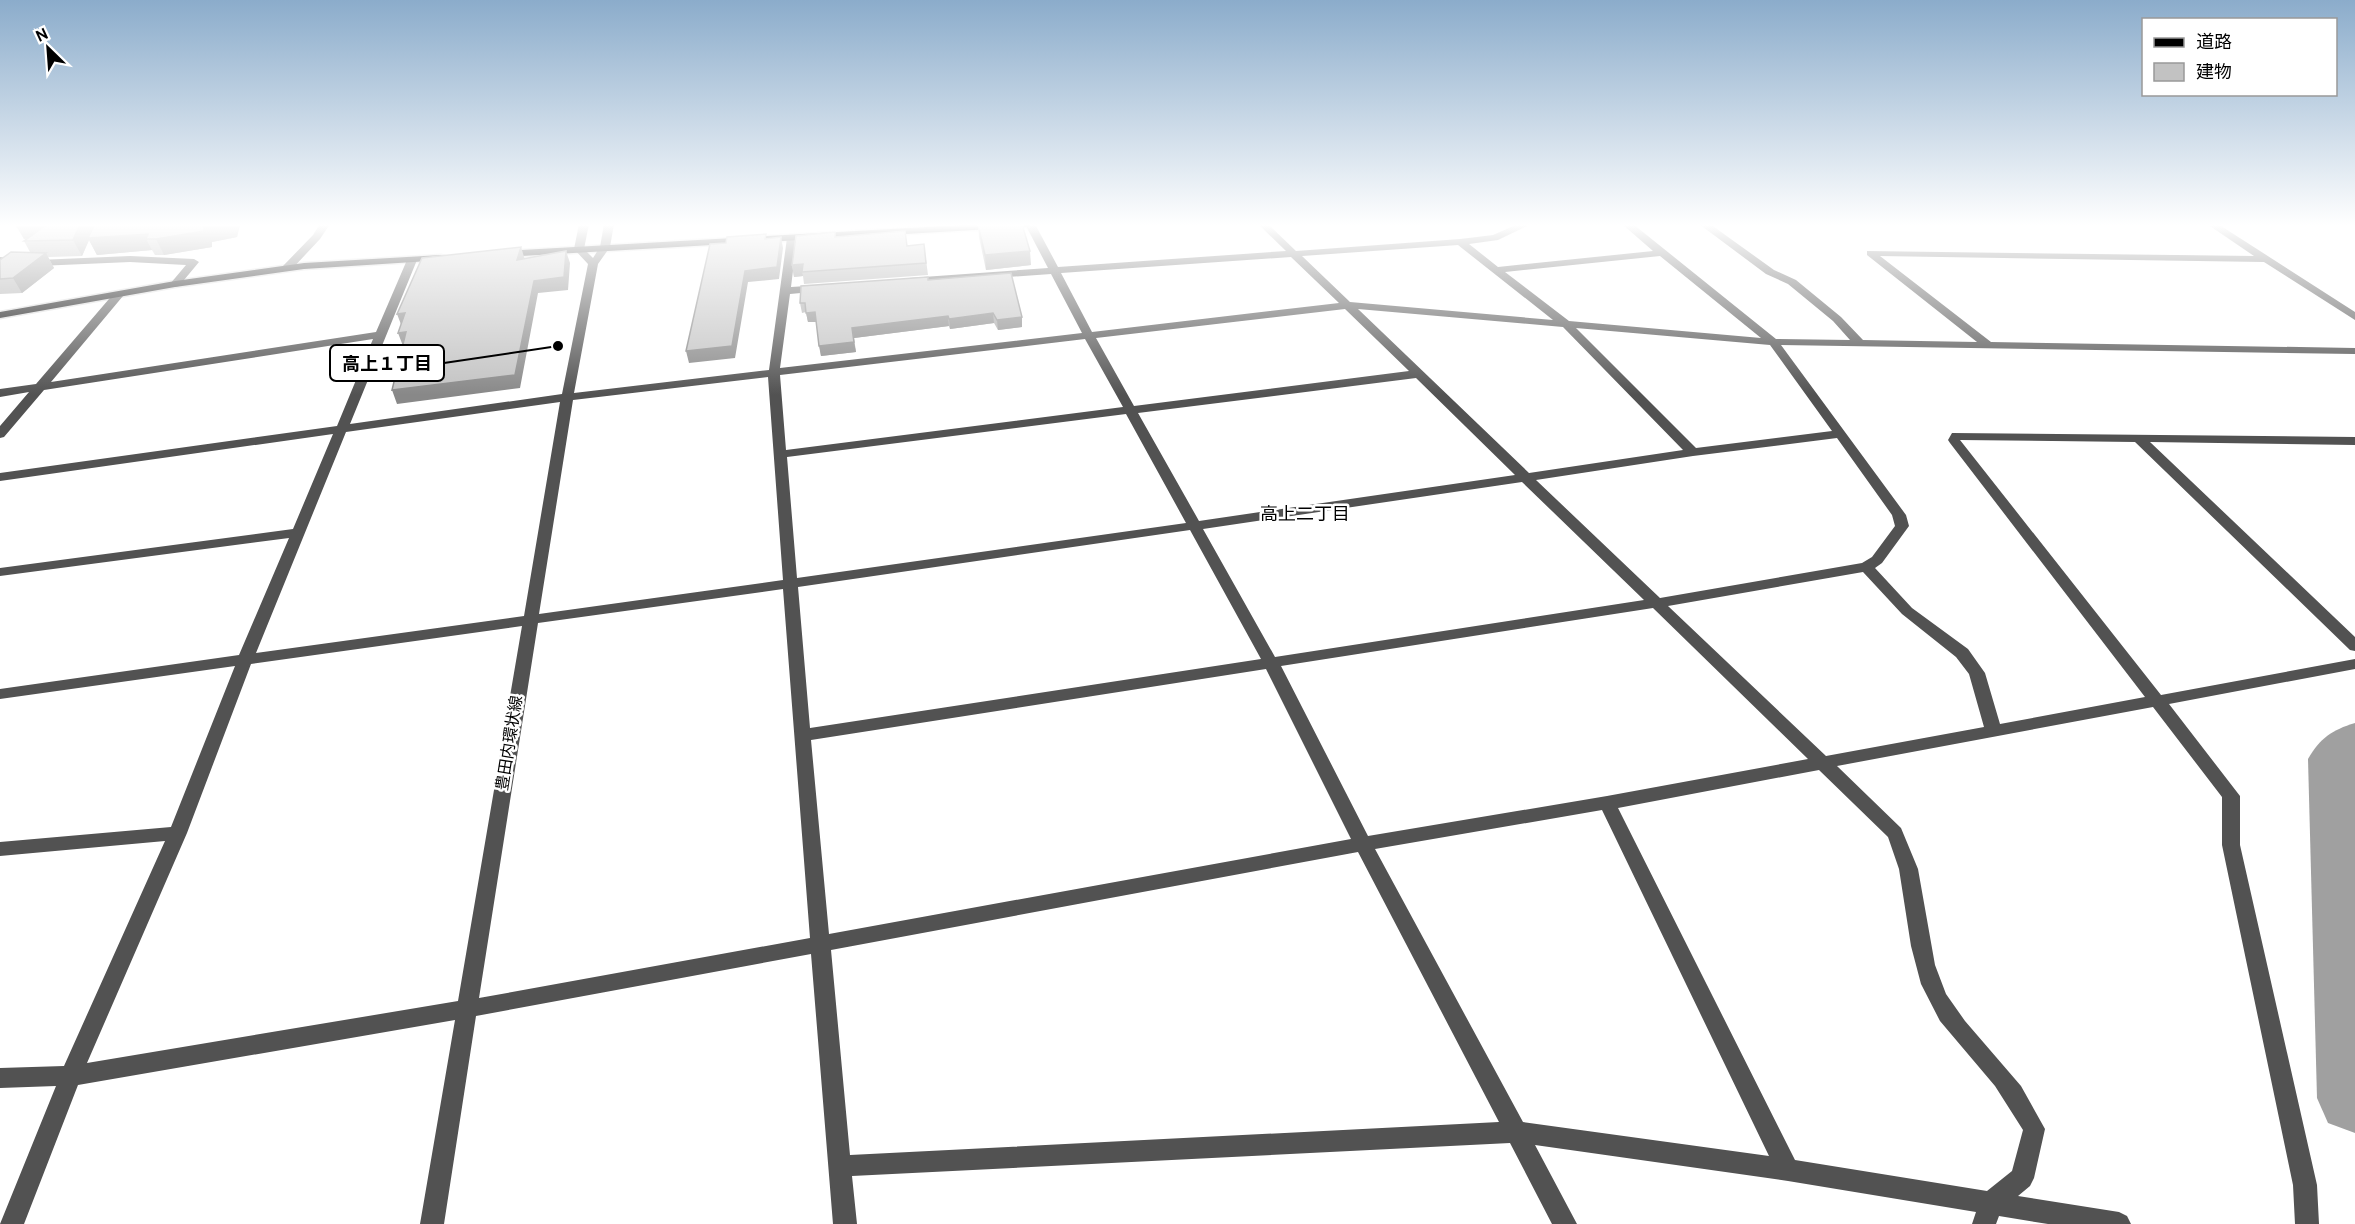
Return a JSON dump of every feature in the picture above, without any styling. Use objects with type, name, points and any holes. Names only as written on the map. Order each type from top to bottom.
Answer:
[{"type":"main road","points":[[0,315],[195,281]]},
{"type":"street","points":[[12,1224],[71,1076],[178,833],[245,660],[403,281]]},
{"type":"street","name":"豊田内環状線","points":[[432,1224],[529,618],[590,281]]},
{"type":"street","points":[[785,281],[774,373],[819,946],[845,1224]]},
{"type":"street","points":[[902,282],[913,281]]},
{"type":"street","points":[[1062,281],[1089,336],[1270,661],[1363,844],[1565,1224]]},
{"type":"street","points":[[1322,281],[1895,833],[1906,853],[1924,962],[1932,986],[1946,1011],[1969,1043],[2013,1092],[2034,1129],[2022,1178],[1992,1202],[1983,1224]]},
{"type":"street","points":[[1511,281],[1567,325],[1693,452]]},
{"type":"street","points":[[802,735],[1657,603],[1866,567],[1877,560],[1902,525],[1899,515],[1773,342],[1697,281]]},
{"type":"street","points":[[1790,281],[1837,319],[1861,345]]},
{"type":"street","points":[[1906,281],[1989,346]]},
{"type":"street","points":[[2301,281],[2355,317]]},
{"type":"street","points":[[784,291],[831,287]]},
{"type":"street","points":[[0,434],[119,294]]},
{"type":"street","points":[[0,477],[567,397],[1348,305],[1773,342],[2355,351]]},
{"type":"street","points":[[0,393],[381,335]]},
{"type":"street","points":[[782,454],[1132,412],[1417,374]]},
{"type":"street","points":[[0,694],[529,618],[790,585],[1693,452],[1839,434]]},
{"type":"street","points":[[2307,1224],[2305,1185],[2231,845],[2231,796],[1954,440],[1956,436],[2349,441],[2355,451]]},
{"type":"street","points":[[2139,439],[2355,646]]},
{"type":"street","points":[[0,572],[300,532]]},
{"type":"street","points":[[1866,567],[1907,611],[1962,653],[1977,673],[1994,731]]},
{"type":"street","points":[[0,1078],[71,1076],[466,1009],[819,946],[1363,844],[1607,803],[2355,664]]},
{"type":"street","points":[[1607,803],[1788,1170]]},
{"type":"street","points":[[0,849],[178,833]]},
{"type":"street","points":[[841,1166],[1516,1132],[1788,1170],[2119,1224]]},
{"type":"building","points":[[412,281],[534,281],[515,375],[392,390],[406,332],[398,333],[405,313],[397,314]]},
{"type":"building","points":[[702,281],[743,281],[732,346],[686,351]]},
{"type":"building","points":[[870,281],[1013,281],[1022,317],[997,320],[993,313],[852,328],[854,342],[819,346],[815,312],[806,313],[805,303],[800,303],[801,286]]},
{"type":"waterway","points":[[2355,744],[2338,759],[2355,1098]]},
{"type":"place","name":"高上１丁目","points":[[558,346]]},
{"type":"district","name":"高上二丁目","points":[[1305,514]]}]
